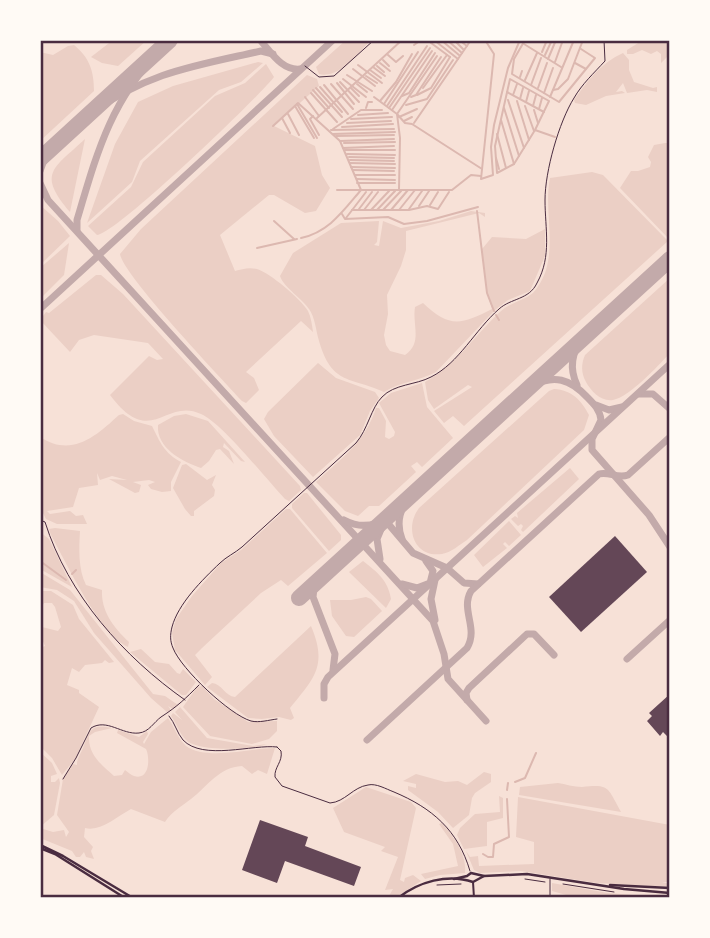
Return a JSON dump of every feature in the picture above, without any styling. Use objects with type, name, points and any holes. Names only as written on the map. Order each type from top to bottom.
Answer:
[{"type":"main road","points":[[40,846],[125,898]]},
{"type":"main road","points":[[40,846],[64,856],[133,898]]},
{"type":"main road","points":[[398,898],[427,882],[519,873],[670,893]]},
{"type":"main road","points":[[471,879],[474,898]]},
{"type":"main road","points":[[600,885],[670,888]]},
{"type":"street","points":[[305,66],[319,77],[331,78],[374,40]]},
{"type":"street","points":[[278,719],[257,722],[247,719],[214,696],[177,656],[171,641],[173,624],[186,601],[221,562],[242,548],[356,443],[365,432],[374,408],[383,396],[391,390],[428,379],[437,373],[499,309],[524,297],[536,286],[548,248],[545,197],[548,172],[571,103],[585,82],[605,61],[604,40]]},
{"type":"street","points":[[40,520],[45,522],[66,570],[93,612],[133,657],[185,700]]},
{"type":"street","points":[[62,779],[95,725],[107,725],[140,733],[185,700],[200,683]]},
{"type":"street","points":[[167,714],[184,741],[196,747],[222,751],[277,747],[282,757],[275,770],[275,777],[282,786],[330,803],[342,800],[364,786],[374,785],[412,800],[429,810],[452,832],[463,852],[471,879]]},
{"type":"street","points":[[452,832],[456,830]]},
{"type":"street","points":[[550,898],[551,877]]},
{"type":"path","points":[[431,886],[471,879]]},
{"type":"shaded area","points":[[113,40],[147,40],[118,66],[102,63],[91,57]]},
{"type":"shaded area","points":[[346,40],[371,40],[341,69],[326,75],[319,74],[316,67]]},
{"type":"shaded area","points":[[643,40],[670,40],[670,58],[667,57],[661,63],[661,54],[657,51],[651,54],[642,50],[627,54],[627,50]]},
{"type":"shaded area","points":[[74,45],[90,66],[94,91],[40,141],[40,52],[53,55]]},
{"type":"shaded area","points":[[623,53],[629,60],[629,70],[634,82],[657,87],[657,92],[647,90],[627,93],[623,83],[616,92],[625,93],[606,96],[586,105],[575,103],[574,100],[596,73]]},
{"type":"shaded area","points":[[258,62],[263,63],[241,82],[219,90],[140,161],[132,182],[87,223],[115,144],[138,102],[173,86]]},
{"type":"shaded area","points":[[266,64],[274,77],[186,164],[109,229],[97,235],[88,226],[131,187],[143,162],[215,96],[245,83]]},
{"type":"shaded area","points":[[307,75],[317,79],[319,86],[274,126],[315,146],[322,175],[330,188],[316,211],[305,213],[274,195],[269,195],[220,235],[235,271],[257,269],[277,281],[292,293],[309,313],[313,332],[301,321],[246,372],[254,378],[259,390],[246,403],[155,304],[125,265],[120,254],[141,229]]},
{"type":"shaded area","points":[[85,139],[70,212],[54,188],[53,172]]},
{"type":"shaded area","points":[[670,143],[669,239],[620,188],[631,171],[650,167],[648,157],[654,145]]},
{"type":"shaded area","points":[[592,172],[603,175],[668,241],[464,426],[453,416],[444,423],[434,411],[472,387],[468,385],[434,409],[428,400],[425,382],[455,359],[504,309],[535,291],[544,276],[549,259],[550,178]]},
{"type":"shaded area","points":[[40,205],[70,236],[40,265]]},
{"type":"shaded area","points":[[471,211],[485,213],[485,217],[479,213],[406,231],[406,250],[387,295],[388,314],[384,335],[390,351],[405,355],[414,345],[415,307],[423,303],[440,317],[456,321],[472,318],[492,309],[487,293],[482,249],[492,237],[526,239],[545,229],[545,256],[530,291],[508,300],[495,310],[436,372],[430,375],[384,392],[336,372],[324,355],[311,312],[280,276],[293,253],[341,223],[379,221],[377,242],[374,245],[379,246],[383,221],[401,228],[439,221]]},
{"type":"shaded area","points":[[69,243],[64,275],[40,299],[40,268]]},
{"type":"shaded area","points":[[96,275],[101,275],[123,294],[300,486],[301,490],[289,501],[220,428],[201,414],[177,412],[147,421],[136,419],[124,411],[110,395],[149,356],[157,360],[163,359],[148,343],[94,335],[79,340],[70,352],[40,320],[46,312],[49,313]]},
{"type":"shaded area","points":[[670,278],[669,354],[620,398],[601,398],[584,379],[582,368],[585,355]]},
{"type":"shaded area","points":[[318,363],[336,378],[375,392],[379,398],[360,435],[313,477],[274,436],[264,419]]},
{"type":"shaded area","points":[[422,383],[427,407],[453,438],[422,467],[417,462],[411,466],[416,472],[379,506],[369,506],[358,516],[345,511],[316,482],[359,440],[376,408],[379,408],[386,421],[385,437],[389,439],[394,436],[395,432],[379,403],[391,393]]},
{"type":"shaded area","points":[[554,389],[571,394],[583,405],[589,415],[584,430],[467,540],[442,554],[432,554],[418,546],[414,540],[412,524],[419,508]]},
{"type":"shaded area","points":[[123,414],[134,421],[152,426],[166,451],[181,462],[171,482],[171,491],[151,489],[148,485],[155,482],[149,480],[133,482],[141,485],[139,492],[135,493],[109,479],[127,480],[112,476],[100,480],[97,473],[98,485],[79,488],[73,507],[47,511],[50,514],[70,511],[76,516],[83,515],[87,524],[57,524],[46,519],[40,507],[40,437],[52,443],[73,445],[92,437]]},
{"type":"shaded area","points":[[186,414],[208,421],[245,462],[224,443],[223,447],[229,451],[234,464],[220,449],[216,450],[201,468],[172,453],[161,441],[158,425],[174,416]]},
{"type":"shaded area","points":[[186,464],[207,480],[216,475],[212,485],[214,496],[194,511],[194,516],[185,509],[173,488],[182,465]]},
{"type":"shaded area","points":[[570,468],[579,479],[523,532],[523,526],[518,526],[511,519],[515,516],[518,518],[517,513]]},
{"type":"shaded area","points":[[307,493],[341,535],[341,540],[329,551],[292,508],[292,504]]},
{"type":"shaded area","points":[[286,509],[290,509],[327,553],[288,586],[281,580],[261,593],[195,655],[212,677],[205,685],[175,650],[172,633],[176,619],[221,563],[241,550]]},
{"type":"shaded area","points":[[509,521],[521,535],[509,546],[505,542],[503,544],[507,548],[483,567],[474,555]]},
{"type":"shaded area","points":[[49,529],[80,531],[83,579],[86,585],[102,590],[106,612],[129,642],[128,647],[106,628],[85,597],[51,535]]},
{"type":"shaded area","points":[[40,532],[49,539],[72,587],[40,569]]},
{"type":"shaded area","points":[[363,561],[385,582],[391,599],[386,608],[349,572]]},
{"type":"shaded area","points":[[40,572],[70,590],[153,694],[165,696],[178,705],[173,709],[168,706],[171,710],[167,712],[151,698],[94,633],[74,601],[57,590],[40,587]]},
{"type":"shaded area","points":[[40,591],[51,591],[73,605],[79,619],[114,662],[105,660],[102,663],[85,665],[79,672],[72,668],[67,685],[79,690],[79,693],[99,707],[75,759],[62,775],[52,758],[40,746],[40,648],[45,646],[40,635],[40,622],[42,627],[58,631],[61,627],[52,603],[44,603],[40,609]]},
{"type":"shaded area","points":[[366,597],[382,611],[354,637],[346,636],[332,616],[330,600]]},
{"type":"shaded area","points":[[311,626],[316,640],[318,662],[312,679],[290,708],[294,718],[291,720],[279,717],[248,718],[207,687],[215,684],[235,697]]},
{"type":"shaded area","points":[[141,649],[155,662],[169,664],[177,673],[180,674],[183,669],[196,682],[186,695],[182,695],[130,652]]},
{"type":"shaded area","points":[[202,686],[214,699],[248,722],[277,721],[277,731],[269,739],[252,744],[210,736],[183,707],[197,687]]},
{"type":"shaded area","points":[[180,707],[207,738],[253,746],[267,744],[250,748],[225,749],[192,744],[186,740],[171,716],[173,713],[182,720],[175,712]]},
{"type":"shaded area","points":[[168,718],[186,746],[205,753],[275,748],[267,774],[258,770],[252,774],[242,766],[227,770],[173,812],[165,822],[131,809],[103,826],[85,828],[84,837],[93,847],[91,851],[94,859],[86,857],[84,852],[80,857],[76,857],[72,851],[40,838],[40,828],[53,832],[64,830],[66,837],[69,832],[57,815],[63,779],[73,764],[77,765],[79,757],[88,737],[92,730],[99,727],[112,728],[89,736],[93,754],[101,764],[114,776],[122,775],[125,770],[139,777],[148,767],[146,749],[117,733],[118,730],[139,737],[147,731],[144,744],[151,732]]},
{"type":"shaded area","points":[[40,752],[52,763],[57,774],[51,776],[51,782],[59,778],[60,783],[54,815],[40,827]]},
{"type":"shaded area","points":[[484,772],[491,774],[491,782],[475,793],[469,815],[453,828],[438,812],[408,790],[408,786],[416,788],[416,784],[403,781],[416,774],[467,785]]},
{"type":"shaded area","points":[[558,783],[579,787],[603,787],[610,792],[621,812],[519,795],[520,787]]},
{"type":"shaded area","points":[[366,787],[411,802],[416,808],[400,880],[404,882],[405,878],[413,875],[421,881],[395,898],[389,896],[393,889],[385,890],[398,857],[381,851],[385,847],[344,832],[333,808]]},
{"type":"shaded area","points":[[499,796],[503,798],[503,818],[487,822],[487,846],[464,849],[457,835],[460,828],[475,814],[500,812]]},
{"type":"shaded area","points":[[518,797],[670,825],[670,882],[662,882],[670,884],[670,887],[597,883],[521,871],[480,873],[474,870],[466,851],[470,857],[478,856],[479,866],[534,864],[534,842],[516,837]]},
{"type":"shaded area","points":[[442,823],[462,853],[465,873],[425,879],[421,874],[458,866],[453,844],[439,824]]},
{"type":"shaded area","points":[[552,883],[608,893],[670,898],[577,898],[552,891]]},
{"type":"building","points":[[615,536],[647,572],[581,632],[549,597]]},
{"type":"building","points":[[670,694],[670,739],[663,732],[660,736],[647,721],[652,716],[649,713]]},
{"type":"building","points":[[260,820],[308,837],[305,846],[361,867],[354,886],[285,861],[277,883],[242,870]]},
{"type":"waterway","points":[[317,118],[402,40]]},
{"type":"waterway","points":[[414,45],[421,40]]},
{"type":"waterway","points":[[427,40],[450,57]]},
{"type":"waterway","points":[[434,40],[458,59]]},
{"type":"waterway","points":[[441,40],[459,55]]},
{"type":"waterway","points":[[447,40],[462,53]]},
{"type":"waterway","points":[[454,40],[463,49]]},
{"type":"waterway","points":[[459,40],[467,46]]},
{"type":"waterway","points":[[414,123],[471,40]]},
{"type":"waterway","points":[[485,40],[494,54],[481,179],[493,175],[491,147],[494,125],[508,68],[520,40]]},
{"type":"waterway","points":[[525,40],[514,59],[512,74],[559,102],[586,69]]},
{"type":"waterway","points":[[542,52],[547,40]]},
{"type":"waterway","points":[[545,55],[552,40]]},
{"type":"waterway","points":[[548,59],[556,40]]},
{"type":"waterway","points":[[555,62],[563,40]]},
{"type":"waterway","points":[[550,97],[574,40]]},
{"type":"waterway","points":[[553,90],[558,89],[568,79],[583,40]]},
{"type":"waterway","points":[[524,44],[561,67]]},
{"type":"waterway","points":[[387,106],[427,46]]},
{"type":"waterway","points":[[389,108],[430,48]]},
{"type":"waterway","points":[[575,63],[586,69],[595,58],[581,49]]},
{"type":"waterway","points":[[392,110],[432,51]]},
{"type":"waterway","points":[[384,104],[418,52]]},
{"type":"waterway","points":[[402,96],[409,93],[435,53]]},
{"type":"waterway","points":[[525,80],[537,53]]},
{"type":"waterway","points":[[380,101],[396,82],[412,54]]},
{"type":"waterway","points":[[388,55],[396,62],[403,56]]},
{"type":"waterway","points":[[423,88],[447,55]]},
{"type":"waterway","points":[[399,189],[400,138],[397,114],[437,56]]},
{"type":"waterway","points":[[411,97],[416,95],[441,57]]},
{"type":"waterway","points":[[417,95],[431,88],[450,57]]},
{"type":"waterway","points":[[531,85],[541,58]]},
{"type":"waterway","points":[[383,60],[389,66]]},
{"type":"waterway","points":[[406,105],[427,99],[453,60]]},
{"type":"waterway","points":[[380,63],[390,71]]},
{"type":"waterway","points":[[538,88],[547,63]]},
{"type":"waterway","points":[[358,65],[382,83]]},
{"type":"waterway","points":[[377,66],[384,72]]},
{"type":"waterway","points":[[373,67],[385,76]]},
{"type":"waterway","points":[[544,93],[553,68]]},
{"type":"waterway","points":[[353,69],[375,86]]},
{"type":"waterway","points":[[370,70],[381,78]]},
{"type":"waterway","points":[[520,77],[522,71]]},
{"type":"waterway","points":[[347,75],[372,91]]},
{"type":"waterway","points":[[366,76],[377,83]]},
{"type":"waterway","points":[[343,79],[366,97]]},
{"type":"waterway","points":[[535,130],[549,101],[510,79],[495,146],[497,173],[514,164],[535,130],[555,137]]},
{"type":"waterway","points":[[340,82],[359,102]]},
{"type":"waterway","points":[[337,83],[354,104]]},
{"type":"waterway","points":[[331,84],[353,109]]},
{"type":"waterway","points":[[357,84],[367,92]]},
{"type":"waterway","points":[[513,95],[517,84]]},
{"type":"waterway","points":[[324,85],[348,114]]},
{"type":"waterway","points":[[320,87],[342,112]]},
{"type":"waterway","points":[[316,88],[342,117]]},
{"type":"waterway","points":[[351,88],[359,96]]},
{"type":"waterway","points":[[520,99],[523,88]]},
{"type":"waterway","points":[[313,90],[329,108]]},
{"type":"waterway","points":[[526,102],[529,91]]},
{"type":"waterway","points":[[507,92],[544,112]]},
{"type":"waterway","points":[[311,93],[337,122]]},
{"type":"waterway","points":[[533,106],[536,95]]},
{"type":"waterway","points":[[305,97],[319,116]]},
{"type":"waterway","points":[[374,97],[405,123],[412,124],[482,169]]},
{"type":"waterway","points":[[539,109],[542,98]]},
{"type":"waterway","points":[[508,100],[524,148]]},
{"type":"waterway","points":[[517,101],[529,140]]},
{"type":"waterway","points":[[366,108],[368,102],[372,102]]},
{"type":"waterway","points":[[273,126],[298,103],[340,141],[361,190],[328,226],[301,238]]},
{"type":"waterway","points":[[297,104],[317,138]]},
{"type":"waterway","points":[[295,106],[314,138]]},
{"type":"waterway","points":[[525,106],[534,131]]},
{"type":"waterway","points":[[504,108],[519,156]]},
{"type":"waterway","points":[[399,117],[417,109]]},
{"type":"waterway","points":[[333,129],[361,110],[382,110]]},
{"type":"waterway","points":[[534,110],[538,123]]},
{"type":"waterway","points":[[358,115],[388,113]]},
{"type":"waterway","points":[[288,114],[299,135]]},
{"type":"waterway","points":[[313,116],[310,119],[319,135]]},
{"type":"waterway","points":[[351,119],[392,117]]},
{"type":"waterway","points":[[404,121],[412,117]]},
{"type":"waterway","points":[[282,118],[290,133]]},
{"type":"waterway","points":[[501,120],[514,164]]},
{"type":"waterway","points":[[347,123],[391,121]]},
{"type":"waterway","points":[[342,127],[393,124]]},
{"type":"waterway","points":[[331,130],[394,129]]},
{"type":"waterway","points":[[333,134],[395,132]]},
{"type":"waterway","points":[[497,134],[506,168]]},
{"type":"waterway","points":[[336,136],[394,135]]},
{"type":"waterway","points":[[340,141],[394,139]]},
{"type":"waterway","points":[[344,143],[395,142]]},
{"type":"waterway","points":[[343,148],[394,146]]},
{"type":"waterway","points":[[345,150],[395,150]]},
{"type":"waterway","points":[[347,154],[395,155]]},
{"type":"waterway","points":[[349,157],[394,158]]},
{"type":"waterway","points":[[496,158],[499,169]]},
{"type":"waterway","points":[[350,160],[394,161]]},
{"type":"waterway","points":[[350,163],[395,164]]},
{"type":"waterway","points":[[351,167],[395,168]]},
{"type":"waterway","points":[[353,170],[394,171]]},
{"type":"waterway","points":[[355,175],[395,175]]},
{"type":"waterway","points":[[337,190],[452,190],[471,175],[481,176]]},
{"type":"waterway","points":[[357,179],[395,180]]},
{"type":"waterway","points":[[357,183],[395,183]]},
{"type":"waterway","points":[[391,210],[408,190]]},
{"type":"waterway","points":[[399,210],[415,190]]},
{"type":"waterway","points":[[371,210],[389,191]]},
{"type":"waterway","points":[[377,210],[395,191]]},
{"type":"waterway","points":[[383,210],[401,191]]},
{"type":"waterway","points":[[409,209],[422,191]]},
{"type":"waterway","points":[[419,206],[429,191]]},
{"type":"waterway","points":[[346,218],[366,192]]},
{"type":"waterway","points":[[359,209],[372,192]]},
{"type":"waterway","points":[[364,210],[378,192]]},
{"type":"waterway","points":[[430,205],[438,192]]},
{"type":"waterway","points":[[352,210],[409,210],[427,206],[438,209],[449,192]]},
{"type":"waterway","points":[[342,214],[345,219],[388,217],[404,224],[427,221],[478,207]]},
{"type":"waterway","points":[[477,211],[487,293],[494,311]]},
{"type":"waterway","points":[[274,221],[294,239]]},
{"type":"waterway","points":[[257,248],[297,239]]},
{"type":"waterway","points":[[496,315],[499,320]]},
{"type":"waterway","points":[[40,561],[66,580]]},
{"type":"waterway","points":[[72,574],[76,570]]},
{"type":"waterway","points":[[515,782],[525,778],[536,753]]},
{"type":"waterway","points":[[507,790],[508,783]]},
{"type":"waterway","points":[[483,854],[493,857],[494,844],[509,837],[507,799]]},
{"type":"taxiway","points":[[260,40],[282,64],[300,69]]},
{"type":"taxiway","points":[[40,309],[333,40]]},
{"type":"taxiway","points":[[77,230],[84,196],[107,129],[129,89],[160,50]]},
{"type":"taxiway","points":[[90,114],[132,89],[172,72],[261,51],[273,54]]},
{"type":"taxiway","points":[[40,171],[52,149]]},
{"type":"taxiway","points":[[40,183],[48,200],[433,621],[444,654],[448,679],[486,721]]},
{"type":"taxiway","points":[[577,385],[572,361],[583,338]]},
{"type":"taxiway","points":[[324,698],[324,684],[328,677],[670,364]]},
{"type":"taxiway","points":[[532,386],[555,379],[568,382],[594,405],[601,420],[592,439],[592,450],[649,515],[670,547]]},
{"type":"taxiway","points":[[639,394],[653,394],[670,409]]},
{"type":"taxiway","points":[[596,405],[609,410],[622,407]]},
{"type":"taxiway","points":[[367,740],[467,648],[471,633],[467,605],[471,591],[599,474],[628,475],[670,437]]},
{"type":"taxiway","points":[[402,539],[400,516],[411,496]]},
{"type":"taxiway","points":[[344,520],[366,525],[388,517]]},
{"type":"taxiway","points":[[385,520],[413,553],[447,568],[464,583],[478,584]]},
{"type":"taxiway","points":[[380,559],[377,539],[385,520]]},
{"type":"taxiway","points":[[402,584],[417,588],[430,583],[433,571],[426,561]]},
{"type":"taxiway","points":[[319,580],[313,597],[335,654],[333,670]]},
{"type":"taxiway","points":[[435,580],[431,599],[435,620]]},
{"type":"taxiway","points":[[627,659],[670,620]]},
{"type":"taxiway","points":[[467,700],[466,693],[469,688],[527,634],[534,634],[554,655]]},
{"type":"runway","points":[[40,159],[170,40]]},
{"type":"runway","points":[[299,598],[670,259]]}]
